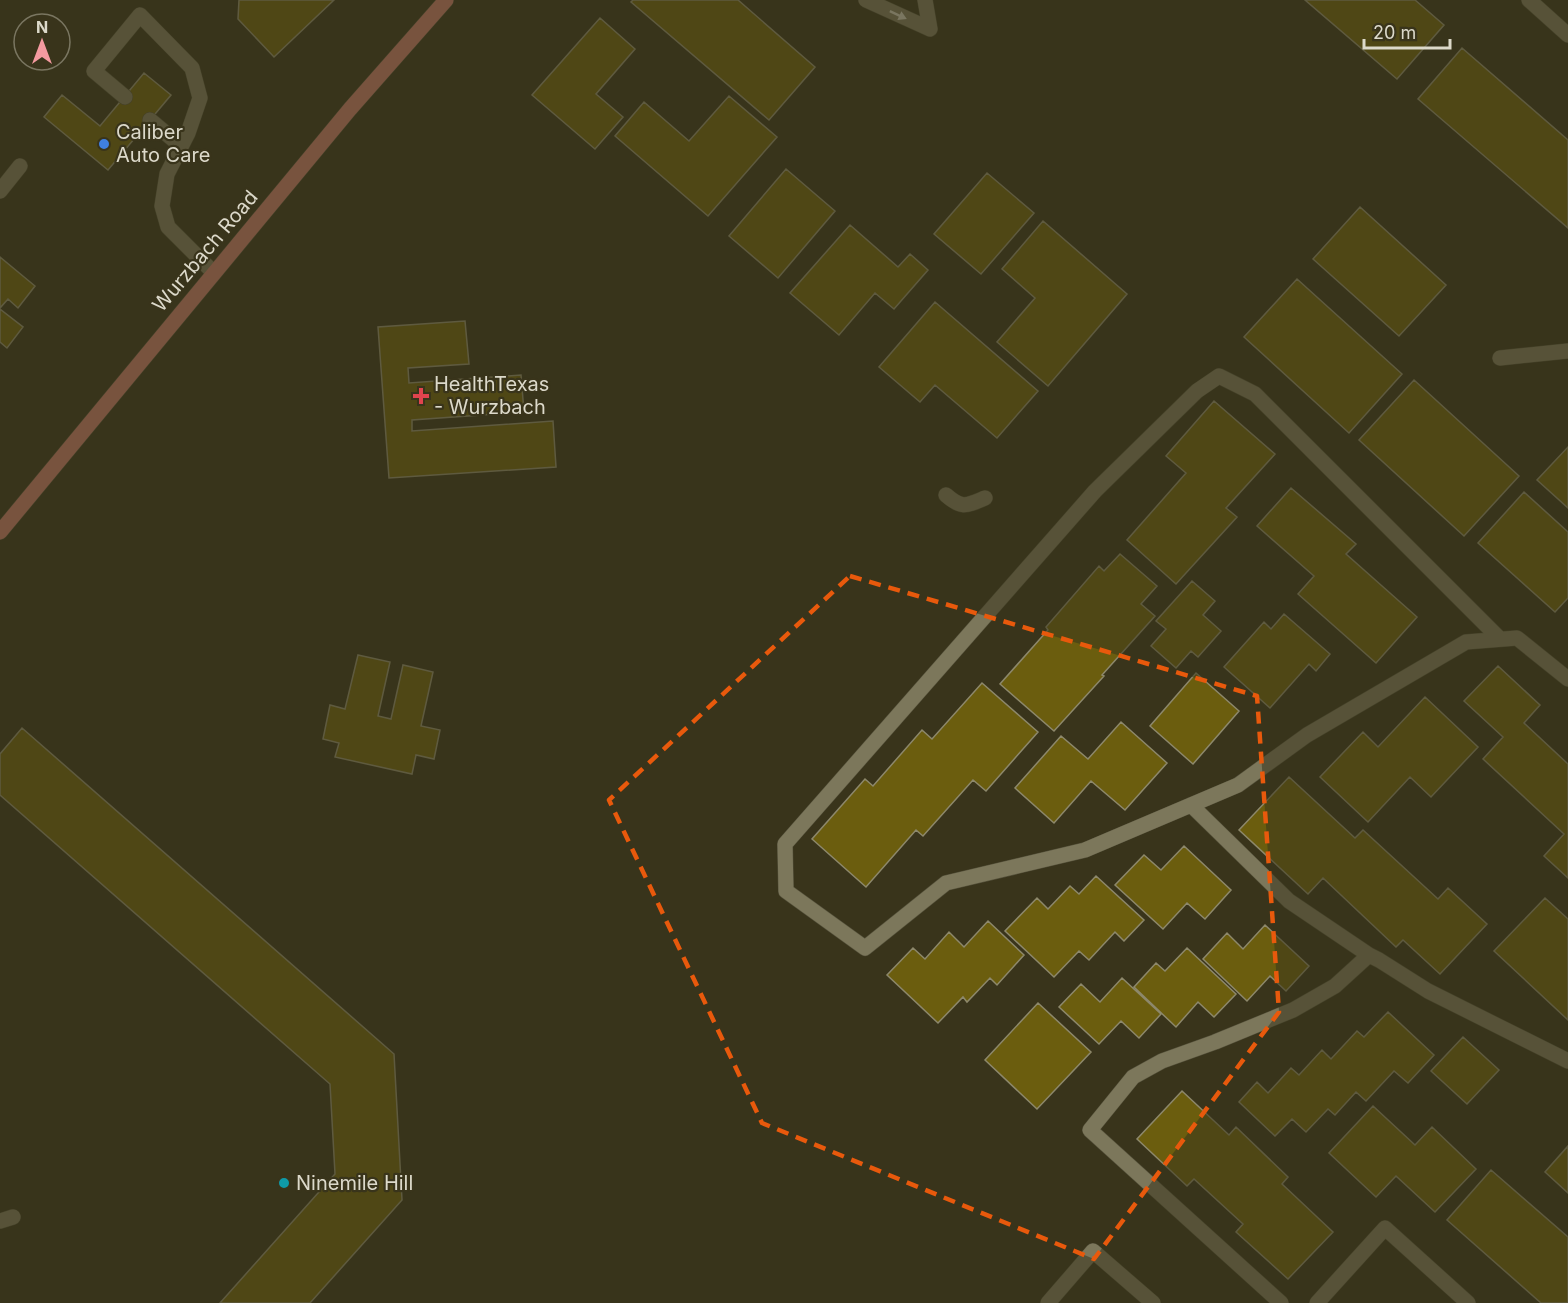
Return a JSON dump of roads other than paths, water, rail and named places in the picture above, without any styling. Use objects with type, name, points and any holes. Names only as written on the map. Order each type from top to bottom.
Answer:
[{"type":"main road","name":"Wurzbach Road","points":[[0,532],[350,109],[446,0]]},
{"type":"lane","points":[[866,0],[930,29],[926,0]]},
{"type":"lane","points":[[1529,0],[1568,35]]},
{"type":"lane","points":[[125,97],[94,71],[140,15],[192,69],[200,98],[188,133],[167,174],[162,206],[168,227],[214,273]]},
{"type":"lane","points":[[150,120],[181,146]]},
{"type":"lane","points":[[0,191],[20,166]]},
{"type":"lane","points":[[1500,358],[1568,351]]},
{"type":"lane","points":[[1500,639],[1255,394],[1219,376],[1197,391],[1095,491],[785,844],[786,891],[865,948],[946,883],[1085,850],[1238,785],[1307,735],[1466,642],[1517,638],[1568,679]]},
{"type":"lane","points":[[1191,805],[1289,901],[1428,991],[1568,1061]]},
{"type":"lane","points":[[1281,1303],[1090,1130],[1133,1077],[1162,1060],[1215,1042],[1293,1010],[1335,986],[1370,955]]},
{"type":"lane","points":[[1317,1303],[1385,1228],[1468,1303]]},
{"type":"lane","points":[[1048,1303],[1093,1251],[1153,1303]]},
{"type":"place","name":"Caliber Auto Care","points":[[104,144]]},
{"type":"place","name":"HealthTexas - Wurzbach","points":[[421,396]]},
{"type":"place","name":"Ninemile Hill","points":[[284,1183]]}]
